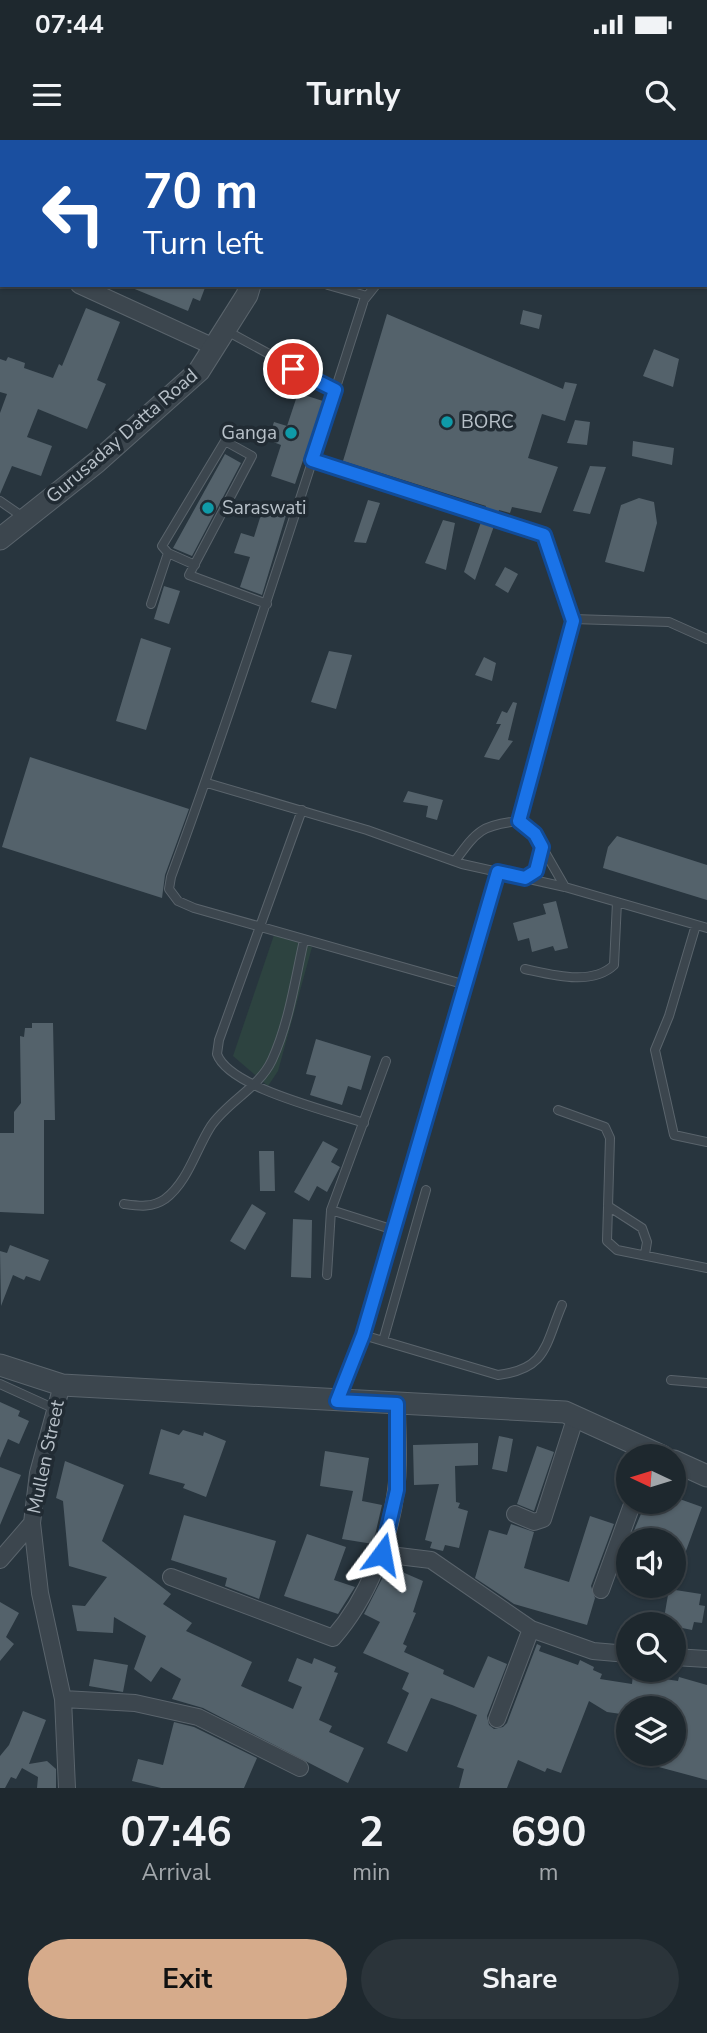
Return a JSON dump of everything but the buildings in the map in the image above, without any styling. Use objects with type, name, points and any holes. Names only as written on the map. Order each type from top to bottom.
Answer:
[{"type":"street","points":[[84,287],[219,339]]},
{"type":"street","name":"Gurusaday Datta Road","points":[[0,539],[97,462],[199,371],[249,287]]},
{"type":"street","points":[[0,1365],[62,1385],[565,1412],[633,1444]]},
{"type":"street","name":"Mullen Street","points":[[0,1560],[32,1523],[38,1473],[62,1385]]},
{"type":"street","points":[[171,1577],[333,1638],[350,1618],[382,1554],[397,1490],[397,1404]]},
{"type":"street","points":[[515,1514],[537,1522],[543,1519],[576,1416]]},
{"type":"street","points":[[686,1466],[707,1476]]},
{"type":"street","points":[[601,1590],[629,1514]]},
{"type":"street","points":[[32,1523],[40,1593],[63,1699],[67,1788]]},
{"type":"street","points":[[382,1554],[431,1560],[531,1629],[593,1651],[616,1653]]},
{"type":"street","points":[[497,1719],[531,1629]]},
{"type":"street","points":[[686,1658],[707,1659]]},
{"type":"street","points":[[63,1699],[135,1703],[198,1717],[300,1768]]},
{"type":"lane","points":[[335,287],[367,296]]},
{"type":"lane","points":[[374,287],[367,296],[267,604],[169,889],[178,901],[194,908],[466,985]]},
{"type":"lane","points":[[219,339],[335,390]]},
{"type":"lane","points":[[195,565],[168,553],[162,546],[225,441],[252,456],[195,565],[189,575],[267,604]]},
{"type":"lane","points":[[312,460],[544,535],[573,619],[519,821]]},
{"type":"lane","points":[[0,501],[26,518]]},
{"type":"lane","points":[[151,604],[168,553]]},
{"type":"lane","points":[[573,619],[669,622],[707,639]]},
{"type":"lane","points":[[207,783],[302,810],[455,861],[565,887],[707,928]]},
{"type":"lane","points":[[302,810],[219,1040],[217,1054],[227,1070],[255,1085],[364,1122]]},
{"type":"lane","points":[[455,861],[471,839],[490,824],[519,821],[535,834],[565,887]]},
{"type":"lane","points":[[525,878],[536,871],[542,847]]},
{"type":"lane","points":[[337,1401],[363,1335],[498,872]]},
{"type":"lane","points":[[524,969],[566,977],[603,975],[614,965],[617,902]]},
{"type":"lane","points":[[696,925],[669,1016],[655,1050],[674,1135],[707,1142]]},
{"type":"lane","points":[[124,1204],[147,1207],[168,1197],[225,1108],[255,1085],[271,1061],[284,1026],[304,940]]},
{"type":"lane","points":[[327,1275],[331,1210],[386,1061]]},
{"type":"lane","points":[[558,1110],[605,1127],[610,1138],[607,1241],[617,1250],[707,1268]]},
{"type":"lane","points":[[383,1341],[426,1189]]},
{"type":"lane","points":[[608,1206],[642,1228],[647,1242],[645,1254]]},
{"type":"lane","points":[[331,1210],[394,1230]]},
{"type":"lane","points":[[363,1335],[498,1375],[515,1373],[530,1367],[540,1358],[562,1305]]},
{"type":"lane","points":[[671,1380],[707,1383]]},
{"type":"lane","points":[[0,1384],[55,1409]]},
{"type":"green space","points":[[274,935],[312,947],[278,1071],[268,1086],[233,1056]]},
{"type":"place","name":"BORC","points":[[447,422]]},
{"type":"place","name":"Ganga","points":[[291,433]]},
{"type":"place","name":"Saraswati","points":[[208,508]]},
{"type":"route","points":[[293,369],[335,390],[312,460],[544,535],[573,621],[519,821],[535,834],[542,847],[536,871],[525,878],[498,872],[363,1335],[337,1401],[397,1404],[397,1490],[382,1554]]}]
